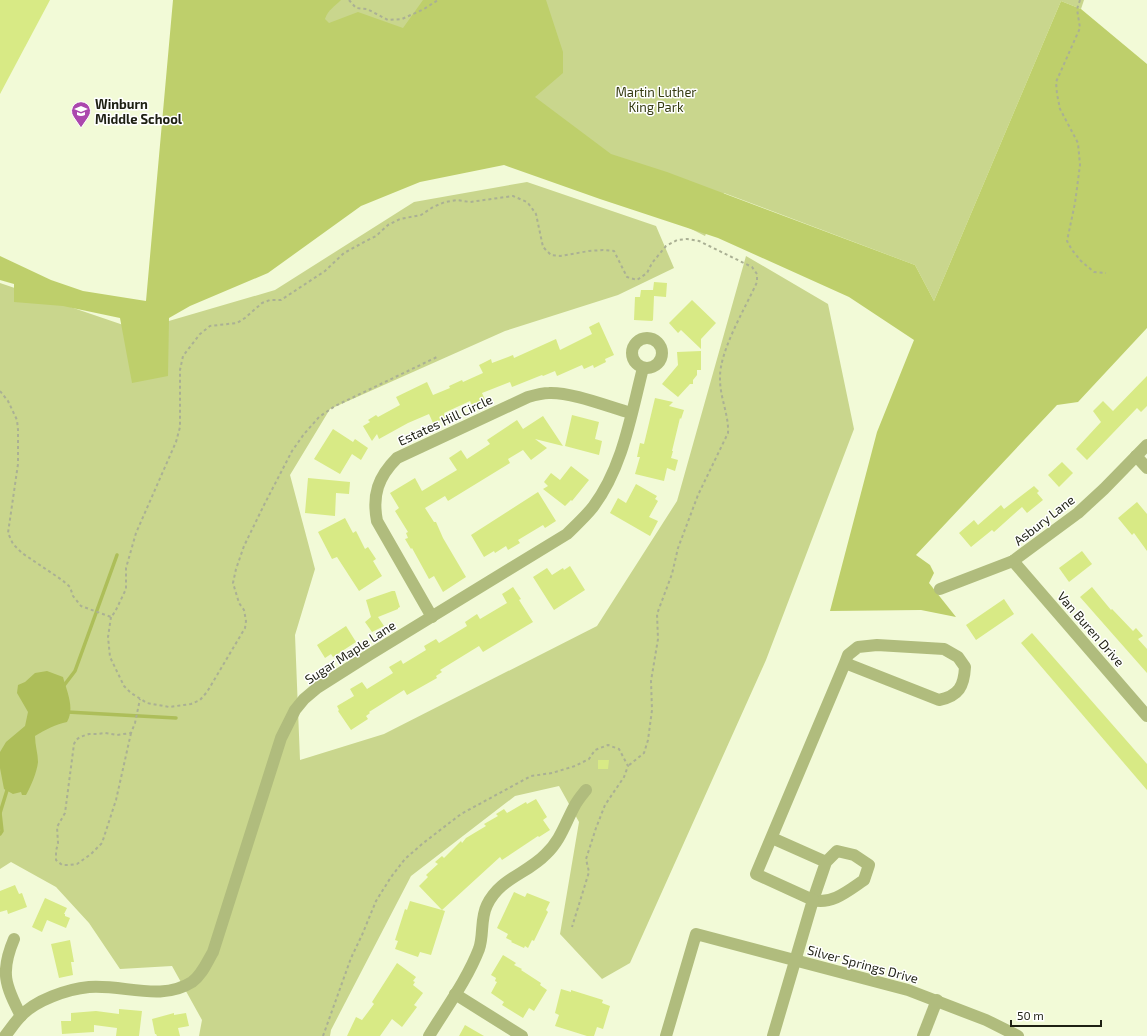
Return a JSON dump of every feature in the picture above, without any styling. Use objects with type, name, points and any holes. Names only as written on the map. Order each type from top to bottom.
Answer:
[{"type":"street","name":"Sugar Maple Lane","points":[[5,1036],[21,1016],[35,1005],[46,999],[75,989],[110,987],[166,992],[192,982],[204,969],[213,952],[281,738],[295,710],[304,699],[317,688],[567,534],[594,506],[610,479],[617,462],[632,413],[643,368]]},
{"type":"street","name":"Estates Hill Circle","points":[[432,617],[377,522],[375,509],[376,495],[380,482],[389,467],[397,458],[528,397],[541,393],[551,392],[568,395],[632,413]]},
{"type":"street","name":"Asbury Lane","points":[[940,589],[1013,561],[1078,513],[1147,445]]},
{"type":"street","points":[[1136,456],[1147,468]]},
{"type":"street","name":"Van Buren Drive","points":[[1013,561],[1147,716]]},
{"type":"street","points":[[773,1036],[813,900],[826,862],[837,851],[854,855],[869,865],[864,880],[836,898],[820,902],[813,900],[756,874],[772,838],[844,663],[848,655],[858,647],[877,645],[944,649],[958,657],[965,667],[961,689],[948,698],[939,700],[844,663]]},
{"type":"street","points":[[429,1036],[474,963],[481,943],[481,926],[486,906],[500,887],[539,861],[554,846],[566,825],[574,806],[586,790]]},
{"type":"street","points":[[772,838],[826,862]]},
{"type":"street","name":"Silver Springs Drive","points":[[666,1036],[696,934],[908,990],[986,1020],[1018,1036]]},
{"type":"street","points":[[14,938],[7,954],[5,980],[8,992],[21,1016]]},
{"type":"street","points":[[455,994],[522,1036]]},
{"type":"street","points":[[923,1036],[937,1000]]},
{"type":"path","points":[[349,0],[356,8],[367,9],[388,20],[402,19],[437,2],[438,0]]},
{"type":"path","points":[[1080,0],[1077,9],[1080,28],[1056,82],[1056,94],[1060,109],[1078,143],[1080,165],[1075,203],[1067,241],[1072,250],[1085,265],[1094,272],[1106,272]]},
{"type":"path","points":[[439,356],[335,406],[319,417],[292,451],[264,505],[240,558],[233,582],[239,603],[244,610],[246,621],[245,628],[214,683],[200,700],[191,704],[169,707],[147,703],[131,693],[124,686],[110,657],[108,638],[111,617],[116,612],[126,589],[126,568],[136,533],[176,442],[180,427],[180,370],[183,356],[200,334],[210,326],[236,323],[245,318],[262,303],[270,300],[281,300],[325,271],[344,253],[376,236],[388,225],[400,219],[421,215],[433,206],[457,200],[470,202],[513,196],[527,202],[536,214],[543,247],[551,255],[560,256],[603,250],[614,252],[627,277],[637,280],[647,273],[652,263],[666,246],[677,240],[687,239],[699,241],[752,267],[757,274],[756,282],[724,356],[720,377],[728,433],[698,494],[678,548],[672,574],[657,614],[658,639],[651,681],[652,710],[648,740],[644,753],[628,766],[624,777],[606,805],[596,828],[586,859],[589,872],[572,927]]},
{"type":"path","points":[[0,391],[8,401],[17,420],[18,430],[18,464],[8,534],[13,544],[22,553],[70,587],[73,596],[81,606],[111,617]]},
{"type":"path","points":[[131,733],[117,735],[105,733],[89,734],[76,740],[74,744],[66,813],[57,827],[58,842],[56,860],[62,864],[69,866],[77,864],[91,854],[102,843],[116,800],[140,699]]},
{"type":"path","points":[[322,1036],[351,958],[376,901],[391,877],[405,859],[422,844],[461,814],[531,776],[552,773],[575,766],[590,759],[595,750],[608,745],[619,749],[628,766]]},
{"type":"green space","name":"Martin Luther King Park","points":[[240,0],[1084,0],[1081,9],[1061,1],[934,301],[915,265],[724,193],[705,236]]},
{"type":"green space","points":[[527,182],[656,226],[674,268],[618,295],[505,331],[330,409],[290,475],[315,569],[295,635],[300,760],[384,734],[597,626],[677,501],[746,256],[828,304],[854,429],[766,660],[630,963],[602,979],[560,934],[579,822],[559,786],[515,796],[411,876],[331,1030],[330,1036],[199,1036],[202,1020],[172,966],[120,969],[89,923],[56,887],[11,862],[0,869],[0,283],[138,330],[275,290],[414,202]]},
{"type":"shaded area","points":[[173,0],[341,0],[326,16],[325,19],[329,23],[358,12],[403,28],[423,0],[546,0],[563,52],[563,73],[535,97],[611,154],[667,172],[915,265],[934,301],[1061,1],[1081,9],[1147,64],[1147,328],[1078,402],[1057,405],[916,555],[930,565],[934,573],[929,583],[956,617],[921,610],[830,611],[877,432],[914,340],[849,297],[718,238],[504,165],[420,182],[361,206],[268,273],[190,306],[169,318],[168,376],[132,383],[120,318],[63,306],[14,302],[14,284],[0,280],[0,256],[51,280],[83,291],[146,301]]},
{"type":"shaded area","points":[[47,671],[63,677],[70,700],[69,717],[67,722],[47,729],[35,736],[38,762],[34,779],[26,795],[22,795],[21,792],[13,794],[4,789],[0,768],[0,752],[6,742],[25,726],[28,712],[17,693],[18,685],[25,682],[35,673]]},
{"type":"building","points":[[0,0],[50,0],[0,94]]},
{"type":"building","points":[[654,282],[667,283],[666,297],[654,296],[652,321],[634,320],[635,297],[640,297],[641,290],[653,290]]},
{"type":"building","points":[[692,300],[716,323],[701,339],[701,349],[681,330],[678,333],[669,323]]},
{"type":"building","points":[[599,322],[614,355],[605,359],[606,362],[594,368],[593,365],[584,369],[582,365],[557,376],[555,371],[512,387],[510,382],[482,393],[485,400],[472,406],[470,401],[444,413],[446,418],[433,423],[429,414],[408,423],[379,439],[377,434],[372,441],[363,426],[370,422],[368,420],[376,415],[378,417],[400,405],[396,397],[427,382],[433,395],[450,388],[449,386],[462,380],[463,382],[483,373],[479,365],[491,359],[492,363],[513,355],[514,358],[556,339],[560,350],[592,334],[589,327]]},
{"type":"building","points":[[701,351],[701,370],[697,370],[697,375],[693,380],[693,384],[690,384],[678,397],[662,384],[678,365],[677,352]]},
{"type":"building","points":[[1147,376],[1147,406],[1141,412],[1137,408],[1087,460],[1076,449],[1101,422],[1093,411],[1103,401],[1113,411]]},
{"type":"building","points":[[655,398],[673,402],[669,406],[684,410],[681,419],[680,418],[672,451],[671,458],[678,460],[675,471],[667,468],[664,481],[635,474],[640,457],[637,457],[640,443],[644,444]]},
{"type":"building","points":[[572,415],[599,422],[595,439],[602,441],[599,455],[565,446]]},
{"type":"building","points":[[543,416],[563,446],[535,439],[547,448],[531,460],[523,450],[508,459],[510,463],[448,501],[445,496],[425,508],[434,522],[436,522],[443,538],[466,577],[443,592],[434,576],[429,579],[412,548],[411,549],[405,539],[408,538],[406,533],[408,532],[395,511],[399,508],[390,493],[415,478],[422,491],[457,470],[449,458],[461,450],[467,459],[490,444],[487,440],[517,420],[523,429]]},
{"type":"building","points":[[333,429],[353,442],[355,439],[368,448],[361,460],[352,454],[340,474],[314,459]]},
{"type":"building","points":[[1062,462],[1073,473],[1059,487],[1048,475]]},
{"type":"building","points":[[571,466],[589,480],[572,501],[571,500],[565,506],[543,489],[548,486],[544,482],[551,473],[560,480]]},
{"type":"building","points":[[308,478],[350,482],[349,494],[336,493],[335,516],[305,513]]},
{"type":"building","points":[[636,484],[657,496],[655,499],[658,501],[649,517],[658,521],[650,536],[610,513],[618,498],[626,503]]},
{"type":"building","points":[[1034,486],[1039,491],[1037,493],[1043,500],[1027,513],[1022,507],[994,532],[992,530],[971,547],[959,533],[974,520],[978,525],[1001,505],[1004,509]]},
{"type":"building","points":[[538,492],[556,521],[545,528],[543,525],[518,540],[520,543],[508,550],[506,546],[495,553],[494,551],[484,557],[471,535]]},
{"type":"building","points":[[1137,502],[1147,514],[1147,551],[1134,533],[1132,535],[1118,518]]},
{"type":"building","points":[[345,518],[353,533],[356,531],[365,549],[368,547],[376,559],[373,561],[382,576],[359,591],[337,557],[332,559],[318,532]]},
{"type":"building","points":[[1082,551],[1092,564],[1069,582],[1059,568]]},
{"type":"building","points":[[570,566],[585,590],[554,610],[533,577],[547,568],[552,575],[563,568],[564,570]]},
{"type":"building","points":[[513,587],[521,599],[519,600],[533,622],[483,652],[479,646],[440,670],[442,672],[436,676],[437,678],[407,695],[404,690],[369,712],[370,713],[366,716],[368,719],[351,730],[338,711],[337,706],[354,696],[350,689],[362,682],[367,689],[393,673],[389,667],[401,660],[403,664],[426,650],[424,646],[436,639],[439,643],[467,626],[465,622],[477,614],[480,619],[507,603],[502,594]]},
{"type":"building","points":[[1092,587],[1111,610],[1112,609],[1133,631],[1136,628],[1143,636],[1138,639],[1147,649],[1147,673],[1080,597]]},
{"type":"building","points":[[395,591],[400,607],[378,617],[384,626],[372,632],[365,622],[371,617],[366,600]]},
{"type":"building","points":[[1004,599],[1014,614],[976,640],[966,625]]},
{"type":"building","points":[[346,626],[356,642],[333,657],[331,654],[325,658],[317,645]]},
{"type":"building","points":[[1032,633],[1147,764],[1147,790],[1021,643]]},
{"type":"building","points":[[598,760],[609,760],[608,769],[598,769]]},
{"type":"building","points":[[536,799],[547,817],[543,820],[550,830],[539,837],[538,836],[502,860],[500,857],[442,910],[419,886],[428,877],[426,875],[438,864],[435,862],[442,856],[444,858],[461,841],[462,843],[466,838],[486,826],[484,824],[498,816],[496,814],[504,809],[507,813],[526,802],[527,804]]},
{"type":"building","points":[[15,885],[19,894],[22,893],[27,907],[8,914],[7,910],[0,912],[0,891]]},
{"type":"building","points":[[514,892],[525,897],[527,893],[550,902],[546,910],[548,912],[534,941],[532,940],[528,948],[525,946],[524,948],[511,942],[512,941],[506,938],[508,934],[497,928]]},
{"type":"building","points":[[45,898],[67,908],[64,914],[70,918],[66,928],[47,920],[42,932],[32,927]]},
{"type":"building","points":[[410,901],[445,911],[431,955],[420,952],[418,957],[395,949],[398,941],[395,940],[405,909],[407,910]]},
{"type":"building","points":[[70,940],[74,962],[71,962],[73,975],[59,978],[51,944]]},
{"type":"building","points":[[503,955],[516,963],[514,965],[541,983],[540,985],[547,990],[534,1011],[529,1008],[523,1018],[502,1005],[504,1002],[491,993],[497,982],[495,981],[496,978],[491,975]]},
{"type":"building","points":[[397,963],[416,977],[413,981],[415,982],[413,985],[423,993],[414,1005],[417,1007],[402,1027],[392,1019],[380,1036],[347,1036],[356,1017],[362,1020],[374,1004],[372,1002]]},
{"type":"building","points":[[561,989],[571,992],[571,990],[603,1000],[602,1003],[610,1006],[603,1029],[597,1027],[594,1036],[587,1036],[555,1026],[559,1015],[555,1013]]},
{"type":"building","points":[[119,1009],[142,1011],[139,1036],[116,1036],[117,1028],[94,1025],[94,1032],[62,1034],[61,1021],[71,1021],[71,1013],[96,1011],[119,1014]]},
{"type":"building","points":[[174,1013],[174,1015],[186,1013],[189,1026],[178,1028],[180,1036],[157,1036],[155,1034],[152,1019]]},
{"type":"building","points":[[465,1025],[484,1036],[459,1036]]},
{"type":"waterway","points":[[62,688],[75,671],[117,555]]},
{"type":"waterway","points":[[67,712],[176,718]]},
{"type":"waterway","points":[[0,813],[8,787]]},
{"type":"waterway","points":[[0,813],[2,831],[0,834]]},
{"type":"place","name":"Winburn Middle School","points":[[81,128]]}]
